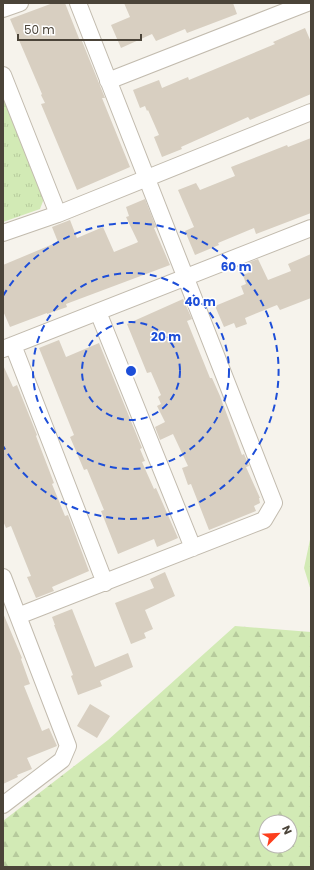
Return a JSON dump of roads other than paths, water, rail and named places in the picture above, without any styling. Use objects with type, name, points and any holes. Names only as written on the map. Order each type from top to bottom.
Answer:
[{"type":"street","points":[[3,9],[20,3]]},
{"type":"street","points":[[18,616],[264,520],[274,503],[78,3]]},
{"type":"street","points":[[108,81],[307,3]]},
{"type":"street","points":[[3,75],[58,214]]},
{"type":"street","points":[[3,233],[58,214],[311,112]]},
{"type":"street","points":[[105,583],[8,347],[311,228]]},
{"type":"street","points":[[98,312],[193,548]]},
{"type":"street","points":[[3,577],[68,746],[62,760],[3,805]]}]
